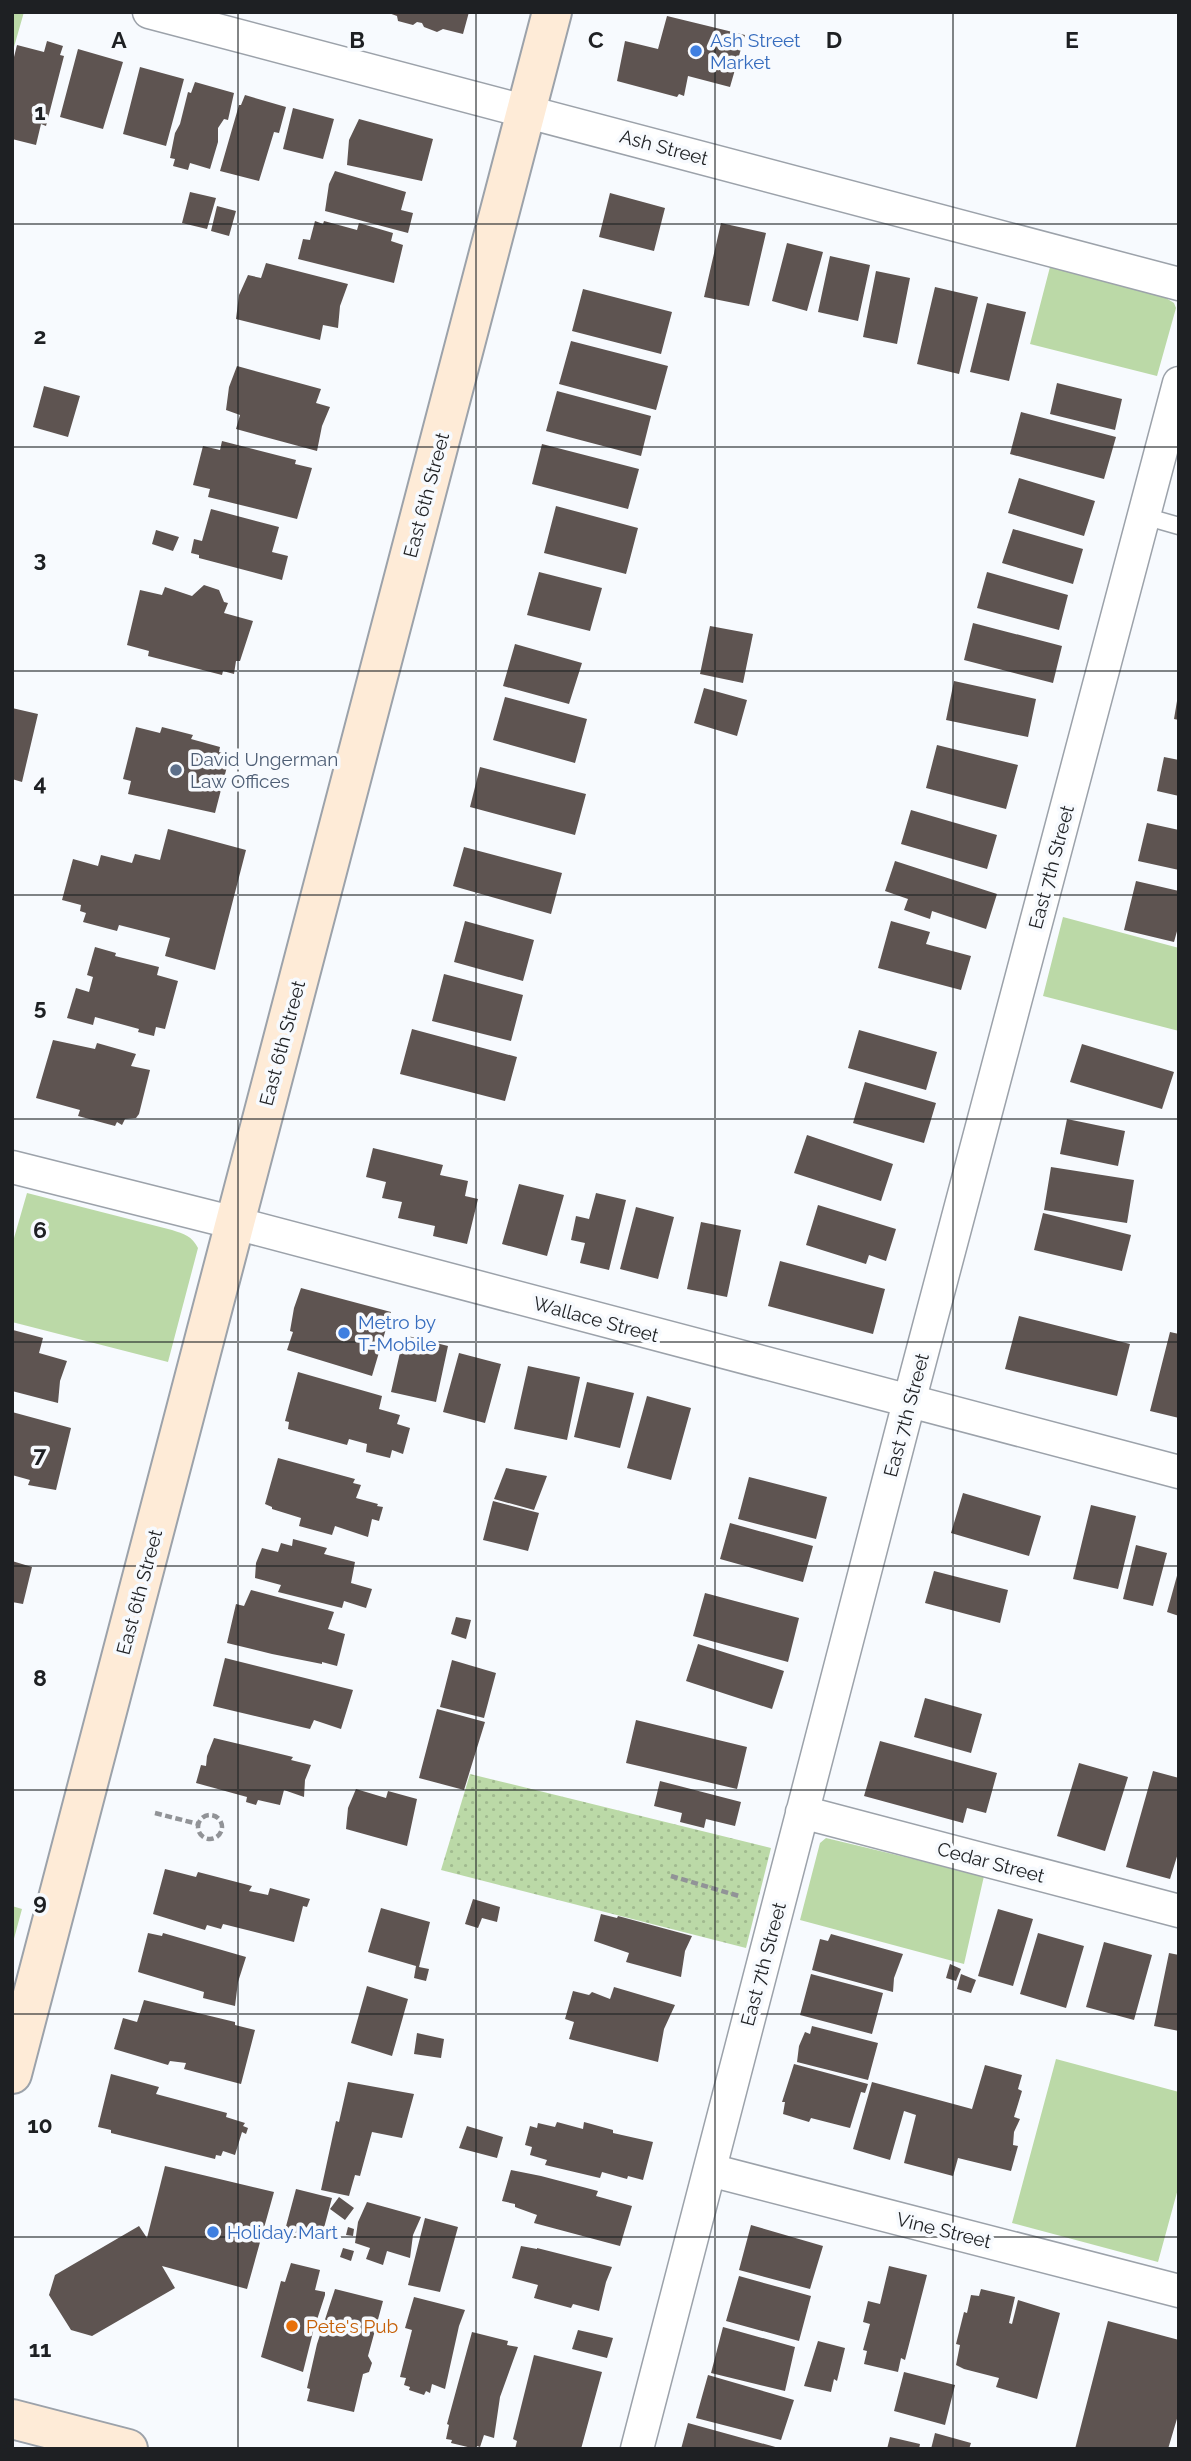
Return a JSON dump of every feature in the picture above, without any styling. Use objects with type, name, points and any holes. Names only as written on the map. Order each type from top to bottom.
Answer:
[{"type":"main road","name":"East 6th Street","points":[[12,2074],[552,12]]},
{"type":"main road","points":[[12,2419],[128,2449]]},
{"type":"street","name":"Ash Street","points":[[149,12],[1179,284]]},
{"type":"street","name":"East 7th Street","points":[[638,2449],[909,1402],[1179,383]]},
{"type":"street","name":"Wallace Street","points":[[12,1167],[235,1223],[1179,1472]]},
{"type":"street","name":"Cedar Street","points":[[802,1812],[1179,1911]]},
{"type":"street","name":"Vine Street","points":[[710,2170],[1179,2291]]},
{"type":"lane","points":[[1144,516],[1179,526]]},
{"type":"path","points":[[155,1813],[198,1824]]},
{"type":"path","points":[[207,1815],[214,1815],[222,1825],[221,1832],[212,1839],[206,1838],[198,1830],[198,1824],[207,1815]]},
{"type":"path","points":[[671,1875],[739,1896]]},
{"type":"green space","points":[[12,12],[24,12],[12,54]]},
{"type":"green space","points":[[1050,267],[1161,295],[1174,303],[1176,308],[1157,376],[1030,344]]},
{"type":"green space","points":[[1063,917],[1179,948],[1179,1031],[1043,996]]},
{"type":"green space","points":[[27,1193],[172,1230],[193,1241],[198,1248],[168,1362],[12,1322],[12,1245]]},
{"type":"green space","points":[[470,1774],[771,1848],[746,1948],[441,1870]]},
{"type":"green space","points":[[826,1838],[984,1876],[964,1964],[800,1920],[820,1843]]},
{"type":"green space","points":[[12,1906],[22,1909],[12,1946]]},
{"type":"green space","points":[[1056,2059],[1179,2092],[1179,2185],[1158,2262],[1012,2223]]},
{"type":"building","points":[[386,12],[469,12],[463,34],[443,29],[437,32],[424,27],[422,23],[413,25],[398,21],[397,16]]},
{"type":"building","points":[[667,16],[745,35],[730,87],[688,76],[684,96],[679,94],[677,97],[617,81],[625,41],[658,49]]},
{"type":"building","points":[[47,41],[63,46],[60,55],[64,56],[46,126],[41,124],[36,145],[12,139],[12,65],[17,45],[44,52]]},
{"type":"building","points":[[78,49],[123,62],[103,129],[60,117]]},
{"type":"building","points":[[140,67],[184,79],[166,146],[123,134]]},
{"type":"building","points":[[195,82],[234,93],[228,120],[224,119],[218,128],[218,142],[210,169],[190,163],[188,170],[173,166],[175,159],[170,158],[188,92],[191,93]]},
{"type":"building","points":[[245,95],[286,107],[279,133],[274,132],[259,181],[220,171],[239,105]]},
{"type":"building","points":[[293,108],[334,119],[323,159],[283,149]]},
{"type":"building","points":[[359,119],[433,139],[422,181],[347,165],[349,140]]},
{"type":"building","points":[[335,171],[406,192],[401,210],[413,213],[408,233],[325,211],[329,184]]},
{"type":"building","points":[[190,192],[216,198],[207,229],[182,223]]},
{"type":"building","points":[[610,193],[665,208],[654,251],[599,237]]},
{"type":"building","points":[[217,206],[236,211],[229,236],[211,231]]},
{"type":"building","points":[[315,221],[357,230],[359,223],[393,233],[391,241],[403,245],[394,283],[298,259],[303,239],[310,240]]},
{"type":"building","points":[[721,223],[766,233],[749,306],[704,297]]},
{"type":"building","points":[[787,243],[823,252],[807,311],[772,301]]},
{"type":"building","points":[[830,256],[870,265],[858,321],[818,312]]},
{"type":"building","points":[[266,263],[348,284],[340,306],[338,328],[323,325],[320,340],[236,319],[239,295],[248,275],[261,278]]},
{"type":"building","points":[[876,271],[910,278],[897,344],[863,337]]},
{"type":"building","points":[[935,287],[978,297],[959,374],[917,364]]},
{"type":"building","points":[[583,289],[672,312],[661,354],[572,331]]},
{"type":"building","points":[[987,303],[1026,312],[1009,381],[970,372]]},
{"type":"building","points":[[571,341],[668,366],[656,410],[559,384]]},
{"type":"building","points":[[237,366],[321,389],[316,403],[330,407],[322,426],[317,451],[236,429],[240,415],[226,410],[229,387]]},
{"type":"building","points":[[1057,383],[1122,399],[1115,430],[1050,414]]},
{"type":"building","points":[[44,386],[80,396],[68,437],[33,427]]},
{"type":"building","points":[[557,391],[651,416],[641,456],[546,431]]},
{"type":"building","points":[[1021,412],[1116,437],[1104,479],[1010,454]]},
{"type":"building","points":[[222,441],[296,460],[295,464],[312,468],[297,519],[208,497],[210,489],[193,485],[203,446],[220,450]]},
{"type":"building","points":[[542,444],[639,469],[628,509],[532,484]]},
{"type":"building","points":[[1019,478],[1095,501],[1084,536],[1008,513]]},
{"type":"building","points":[[556,506],[638,528],[626,574],[544,553]]},
{"type":"building","points":[[211,509],[279,527],[272,552],[288,556],[282,580],[199,558],[199,555],[191,553],[194,539],[202,541]]},
{"type":"building","points":[[1013,529],[1083,549],[1073,584],[1002,563]]},
{"type":"building","points":[[156,530],[179,537],[173,551],[152,544]]},
{"type":"building","points":[[539,572],[602,588],[590,631],[527,615]]},
{"type":"building","points":[[987,572],[1068,595],[1059,630],[977,608]]},
{"type":"building","points":[[204,585],[219,590],[224,602],[228,603],[224,613],[253,621],[240,661],[236,661],[234,674],[223,671],[222,675],[148,656],[149,651],[127,645],[140,590],[162,595],[165,587],[192,596]]},
{"type":"building","points":[[973,623],[1062,646],[1053,683],[964,660]]},
{"type":"building","points":[[710,626],[753,634],[743,683],[700,674]]},
{"type":"building","points":[[515,644],[582,663],[569,704],[503,686]]},
{"type":"building","points":[[954,681],[1036,699],[1028,737],[946,720]]},
{"type":"building","points":[[704,688],[747,700],[737,736],[694,723]]},
{"type":"building","points":[[505,697],[587,719],[575,763],[493,740]]},
{"type":"building","points":[[1179,701],[1179,720],[1174,719]]},
{"type":"building","points":[[12,708],[38,714],[22,782],[12,779]]},
{"type":"building","points":[[136,727],[160,733],[162,727],[193,735],[191,739],[220,747],[219,752],[230,755],[215,813],[128,794],[131,781],[123,779]]},
{"type":"building","points":[[937,745],[1018,765],[1006,809],[926,788]]},
{"type":"building","points":[[1164,757],[1179,760],[1179,796],[1157,791]]},
{"type":"building","points":[[480,767],[586,794],[575,835],[470,807]]},
{"type":"building","points":[[911,810],[997,835],[987,869],[901,844]]},
{"type":"building","points":[[1147,823],[1179,830],[1179,870],[1138,861]]},
{"type":"building","points":[[168,829],[246,850],[215,970],[165,956],[170,938],[119,925],[117,931],[83,922],[86,913],[80,911],[81,905],[62,900],[73,859],[98,866],[101,855],[132,863],[135,854],[160,860]]},
{"type":"building","points":[[464,847],[562,873],[551,914],[453,886]]},
{"type":"building","points":[[895,861],[997,894],[986,929],[932,911],[930,919],[904,910],[908,899],[885,891]]},
{"type":"building","points":[[1136,881],[1179,891],[1179,924],[1174,942],[1124,930]]},
{"type":"building","points":[[465,921],[534,940],[523,981],[454,962]]},
{"type":"building","points":[[891,921],[930,932],[926,944],[971,956],[961,990],[878,968]]},
{"type":"building","points":[[95,947],[116,953],[115,956],[159,967],[157,975],[178,981],[165,1029],[156,1027],[154,1036],[95,1017],[93,1025],[67,1018],[76,988],[89,992],[93,977],[87,975]]},
{"type":"building","points":[[444,974],[523,995],[511,1041],[432,1021]]},
{"type":"building","points":[[412,1029],[517,1057],[505,1101],[400,1074]]},
{"type":"building","points":[[859,1030],[937,1052],[926,1090],[848,1068]]},
{"type":"building","points":[[53,1040],[95,1049],[97,1043],[136,1054],[131,1066],[150,1070],[136,1118],[125,1119],[122,1125],[117,1122],[115,1126],[78,1116],[80,1110],[36,1098]]},
{"type":"building","points":[[1082,1044],[1174,1072],[1162,1109],[1070,1082]]},
{"type":"building","points":[[865,1082],[936,1103],[924,1143],[853,1123]]},
{"type":"building","points":[[1067,1119],[1125,1131],[1118,1166],[1060,1154]]},
{"type":"building","points":[[807,1135],[893,1164],[881,1201],[794,1173]]},
{"type":"building","points":[[373,1148],[443,1165],[440,1175],[468,1181],[465,1196],[478,1199],[467,1244],[433,1236],[435,1226],[398,1218],[402,1202],[382,1198],[386,1182],[366,1177]]},
{"type":"building","points":[[1051,1167],[1134,1180],[1127,1223],[1044,1210]]},
{"type":"building","points":[[519,1184],[564,1195],[547,1256],[502,1244]]},
{"type":"building","points":[[596,1193],[626,1200],[609,1270],[580,1263],[585,1243],[571,1240],[576,1216],[589,1219]]},
{"type":"building","points":[[818,1205],[896,1229],[886,1261],[869,1255],[866,1264],[806,1245]]},
{"type":"building","points":[[636,1207],[674,1217],[658,1279],[620,1269]]},
{"type":"building","points":[[1043,1213],[1131,1235],[1122,1271],[1034,1250]]},
{"type":"building","points":[[701,1222],[741,1230],[727,1297],[687,1289]]},
{"type":"building","points":[[780,1261],[885,1289],[873,1334],[768,1306]]},
{"type":"building","points":[[301,1288],[391,1312],[372,1376],[287,1350],[293,1332],[290,1331],[294,1308]]},
{"type":"building","points":[[1019,1316],[1130,1344],[1117,1396],[1005,1369]]},
{"type":"building","points":[[13,1330],[43,1338],[39,1353],[67,1361],[60,1381],[58,1403],[12,1391]]},
{"type":"building","points":[[1170,1332],[1179,1334],[1179,1418],[1150,1411]]},
{"type":"building","points":[[404,1335],[448,1346],[436,1402],[391,1392]]},
{"type":"building","points":[[459,1353],[501,1364],[485,1423],[443,1412]]},
{"type":"building","points":[[528,1366],[580,1377],[567,1440],[514,1429]]},
{"type":"building","points":[[298,1372],[382,1396],[379,1409],[400,1415],[397,1424],[410,1428],[403,1454],[392,1450],[390,1458],[366,1452],[367,1444],[349,1439],[347,1445],[288,1429],[289,1422],[285,1421]]},
{"type":"building","points":[[587,1382],[634,1393],[620,1448],[574,1437]]},
{"type":"building","points":[[647,1396],[691,1408],[671,1480],[627,1468]]},
{"type":"building","points":[[12,1412],[71,1428],[56,1490],[28,1485],[30,1480],[12,1475]]},
{"type":"building","points":[[278,1458],[355,1479],[353,1483],[361,1485],[356,1498],[383,1507],[379,1521],[372,1519],[368,1537],[335,1526],[332,1535],[299,1526],[301,1518],[272,1509],[265,1504]]},
{"type":"building","points":[[506,1468],[547,1476],[534,1510],[494,1499]]},
{"type":"building","points":[[749,1477],[827,1497],[816,1539],[738,1519]]},
{"type":"building","points":[[963,1493],[1041,1516],[1029,1556],[951,1533]]},
{"type":"building","points":[[493,1501],[539,1513],[528,1551],[483,1540]]},
{"type":"building","points":[[1091,1505],[1136,1516],[1118,1589],[1073,1579]]},
{"type":"building","points":[[730,1523],[813,1546],[803,1582],[720,1559]]},
{"type":"building","points":[[293,1539],[327,1548],[324,1554],[355,1562],[351,1583],[372,1589],[366,1608],[344,1601],[342,1608],[278,1592],[281,1585],[255,1578],[256,1563],[262,1548],[278,1552],[281,1543],[292,1546]]},
{"type":"building","points":[[1136,1545],[1167,1553],[1153,1606],[1123,1599]]},
{"type":"building","points":[[12,1561],[32,1567],[23,1604],[12,1602]]},
{"type":"building","points":[[934,1571],[1008,1590],[1000,1623],[925,1603]]},
{"type":"building","points":[[1179,1572],[1179,1616],[1167,1612]]},
{"type":"building","points":[[251,1590],[334,1612],[328,1629],[345,1634],[337,1666],[227,1643],[236,1604],[244,1606]]},
{"type":"building","points":[[705,1593],[799,1618],[788,1662],[693,1636]]},
{"type":"building","points":[[456,1617],[471,1620],[466,1639],[451,1634]]},
{"type":"building","points":[[698,1644],[784,1671],[772,1709],[686,1681]]},
{"type":"building","points":[[225,1658],[353,1690],[341,1729],[314,1720],[310,1729],[213,1706]]},
{"type":"building","points":[[452,1660],[496,1673],[484,1718],[440,1707]]},
{"type":"building","points":[[925,1698],[982,1714],[971,1753],[914,1737]]},
{"type":"building","points":[[437,1709],[485,1722],[464,1790],[419,1778]]},
{"type":"building","points":[[636,1720],[747,1747],[737,1789],[626,1763]]},
{"type":"building","points":[[214,1738],[293,1757],[291,1760],[311,1765],[305,1780],[304,1797],[284,1790],[280,1805],[258,1800],[256,1805],[246,1802],[247,1797],[196,1783],[201,1765],[206,1766]]},
{"type":"building","points":[[880,1741],[997,1773],[986,1813],[967,1808],[963,1823],[864,1796]]},
{"type":"building","points":[[1079,1763],[1128,1777],[1105,1851],[1057,1836]]},
{"type":"building","points":[[1153,1771],[1179,1778],[1179,1850],[1170,1879],[1126,1867]]},
{"type":"building","points":[[660,1781],[741,1802],[735,1826],[706,1819],[704,1828],[680,1822],[682,1813],[654,1806]]},
{"type":"building","points":[[356,1789],[386,1798],[388,1791],[417,1799],[407,1846],[346,1829],[348,1808]]},
{"type":"building","points":[[165,1869],[196,1877],[198,1872],[252,1886],[249,1891],[268,1895],[270,1888],[310,1899],[307,1907],[303,1906],[294,1942],[223,1924],[221,1929],[207,1925],[205,1930],[153,1914]]},
{"type":"building","points":[[473,1899],[500,1907],[497,1922],[482,1918],[478,1928],[465,1924]]},
{"type":"building","points":[[381,1908],[430,1922],[419,1967],[429,1969],[426,1981],[414,1978],[416,1966],[368,1952]]},
{"type":"building","points":[[998,1909],[1033,1919],[1013,1986],[978,1976]]},
{"type":"building","points":[[601,1914],[692,1936],[685,1951],[681,1977],[626,1962],[629,1953],[594,1941]]},
{"type":"building","points":[[148,1933],[162,1936],[163,1933],[246,1957],[238,1982],[235,2006],[203,1998],[204,1992],[138,1972]]},
{"type":"building","points":[[1038,1933],[1084,1946],[1066,2008],[1020,1994]]},
{"type":"building","points":[[831,1934],[903,1954],[894,1978],[893,1992],[812,1970],[820,1939],[828,1941]]},
{"type":"building","points":[[1104,1942],[1152,1955],[1134,2020],[1086,2007]]},
{"type":"building","points":[[1169,1953],[1179,1955],[1179,2031],[1154,2026]]},
{"type":"building","points":[[950,1964],[961,1969],[956,1981],[946,1978]]},
{"type":"building","points":[[811,1974],[883,1993],[872,2034],[800,2015]]},
{"type":"building","points":[[961,1974],[976,1980],[971,1993],[957,1989]]},
{"type":"building","points":[[367,1986],[408,1999],[392,2056],[351,2043]]},
{"type":"building","points":[[614,1987],[675,2005],[664,2029],[658,2062],[569,2039],[574,2022],[565,2019],[573,1991],[589,1995],[592,1992],[610,1999]]},
{"type":"building","points":[[144,2000],[235,2022],[235,2025],[255,2030],[241,2084],[184,2069],[186,2063],[170,2061],[168,2065],[114,2049],[123,2018],[137,2022]]},
{"type":"building","points":[[812,2026],[878,2043],[868,2080],[797,2062],[799,2046],[805,2032],[810,2034]]},
{"type":"building","points":[[417,2033],[444,2039],[441,2058],[414,2054]]},
{"type":"building","points":[[794,2064],[868,2084],[865,2093],[861,2092],[850,2128],[811,2118],[809,2122],[783,2114],[785,2102],[782,2102]]},
{"type":"building","points":[[985,2065],[1022,2075],[1018,2089],[1022,2091],[1014,2117],[1020,2119],[1014,2132],[1013,2145],[1018,2146],[1011,2171],[958,2158],[953,2176],[904,2163],[916,2115],[904,2111],[890,2160],[853,2149],[872,2082],[972,2109]]},
{"type":"building","points":[[111,2074],[159,2087],[156,2094],[227,2113],[226,2117],[245,2123],[243,2126],[248,2128],[246,2134],[242,2132],[235,2155],[223,2151],[221,2156],[216,2155],[215,2159],[111,2133],[111,2130],[98,2127]]},
{"type":"building","points":[[348,2082],[414,2094],[402,2138],[372,2132],[360,2176],[355,2175],[349,2196],[321,2190],[336,2121],[339,2122]]},
{"type":"building","points":[[557,2122],[583,2129],[584,2122],[613,2130],[613,2133],[653,2142],[643,2180],[602,2172],[600,2178],[545,2165],[547,2160],[530,2155],[532,2147],[525,2145],[530,2126],[537,2128],[538,2123],[555,2127]]},
{"type":"building","points":[[467,2126],[503,2137],[497,2158],[459,2148]]},
{"type":"building","points":[[165,2166],[274,2192],[247,2289],[162,2266],[175,2288],[92,2336],[71,2330],[49,2295],[55,2275],[139,2226],[147,2238]]},
{"type":"building","points":[[511,2170],[598,2191],[596,2196],[632,2206],[620,2246],[534,2223],[537,2215],[502,2201]]},
{"type":"building","points":[[296,2189],[332,2198],[321,2239],[285,2230]]},
{"type":"building","points":[[339,2197],[354,2208],[345,2220],[330,2209]]},
{"type":"building","points":[[367,2202],[421,2217],[413,2235],[410,2258],[387,2251],[383,2265],[366,2259],[370,2248],[355,2243],[358,2222]]},
{"type":"building","points":[[425,2218],[458,2227],[440,2292],[408,2285]]},
{"type":"building","points":[[751,2225],[823,2246],[810,2289],[739,2270]]},
{"type":"building","points":[[348,2227],[354,2229],[353,2236],[346,2235]]},
{"type":"building","points":[[521,2246],[612,2267],[599,2311],[573,2304],[571,2308],[534,2298],[538,2285],[512,2278]]},
{"type":"building","points":[[343,2248],[354,2251],[351,2261],[340,2257]]},
{"type":"building","points":[[291,2263],[320,2270],[315,2290],[325,2292],[303,2372],[261,2357],[281,2281],[285,2282]]},
{"type":"building","points":[[889,2266],[927,2275],[905,2360],[901,2358],[898,2372],[864,2364],[867,2351],[863,2350],[870,2324],[863,2322],[868,2301],[880,2304]]},
{"type":"building","points":[[739,2276],[811,2296],[799,2341],[726,2321]]},
{"type":"building","points":[[335,2289],[383,2301],[368,2356],[372,2363],[369,2372],[363,2374],[354,2412],[307,2401],[310,2389],[307,2388],[317,2344]]},
{"type":"building","points":[[981,2289],[1015,2297],[1009,2323],[1012,2324],[1018,2300],[1060,2313],[1037,2399],[996,2387],[999,2378],[956,2365],[960,2345],[956,2344],[964,2312],[967,2313],[971,2295],[979,2296]]},
{"type":"building","points":[[414,2297],[465,2310],[445,2389],[432,2384],[430,2393],[426,2391],[424,2395],[409,2390],[410,2387],[404,2385],[406,2378],[400,2377],[412,2330],[405,2328]]},
{"type":"building","points":[[1108,2321],[1179,2340],[1179,2412],[1168,2449],[1075,2449]]},
{"type":"building","points":[[723,2327],[795,2347],[785,2391],[711,2373]]},
{"type":"building","points":[[578,2330],[613,2338],[607,2358],[572,2349]]},
{"type":"building","points":[[472,2332],[508,2341],[507,2345],[518,2347],[500,2397],[494,2438],[484,2435],[480,2447],[477,2446],[476,2449],[451,2443],[452,2440],[446,2439],[447,2424]]},
{"type":"building","points":[[818,2341],[845,2348],[837,2381],[834,2379],[831,2392],[804,2386]]},
{"type":"building","points":[[534,2355],[602,2372],[581,2449],[515,2449],[517,2441],[513,2439]]},
{"type":"building","points":[[904,2372],[955,2385],[945,2425],[894,2411]]},
{"type":"building","points":[[708,2375],[794,2400],[781,2440],[696,2418]]},
{"type":"building","points":[[688,2423],[779,2448],[779,2449],[681,2449]]},
{"type":"building","points":[[935,2433],[971,2443],[969,2449],[931,2449]]},
{"type":"building","points":[[890,2437],[920,2444],[919,2449],[887,2449]]},
{"type":"place","name":"Ash Street Market","points":[[696,51]]},
{"type":"place","name":"David Ungerman Law Offices","points":[[176,770]]},
{"type":"place","name":"Metro by T-Mobile","points":[[344,1333]]},
{"type":"place","name":"Holiday Mart","points":[[213,2232]]},
{"type":"place","name":"Pete's Pub","points":[[292,2326]]}]
